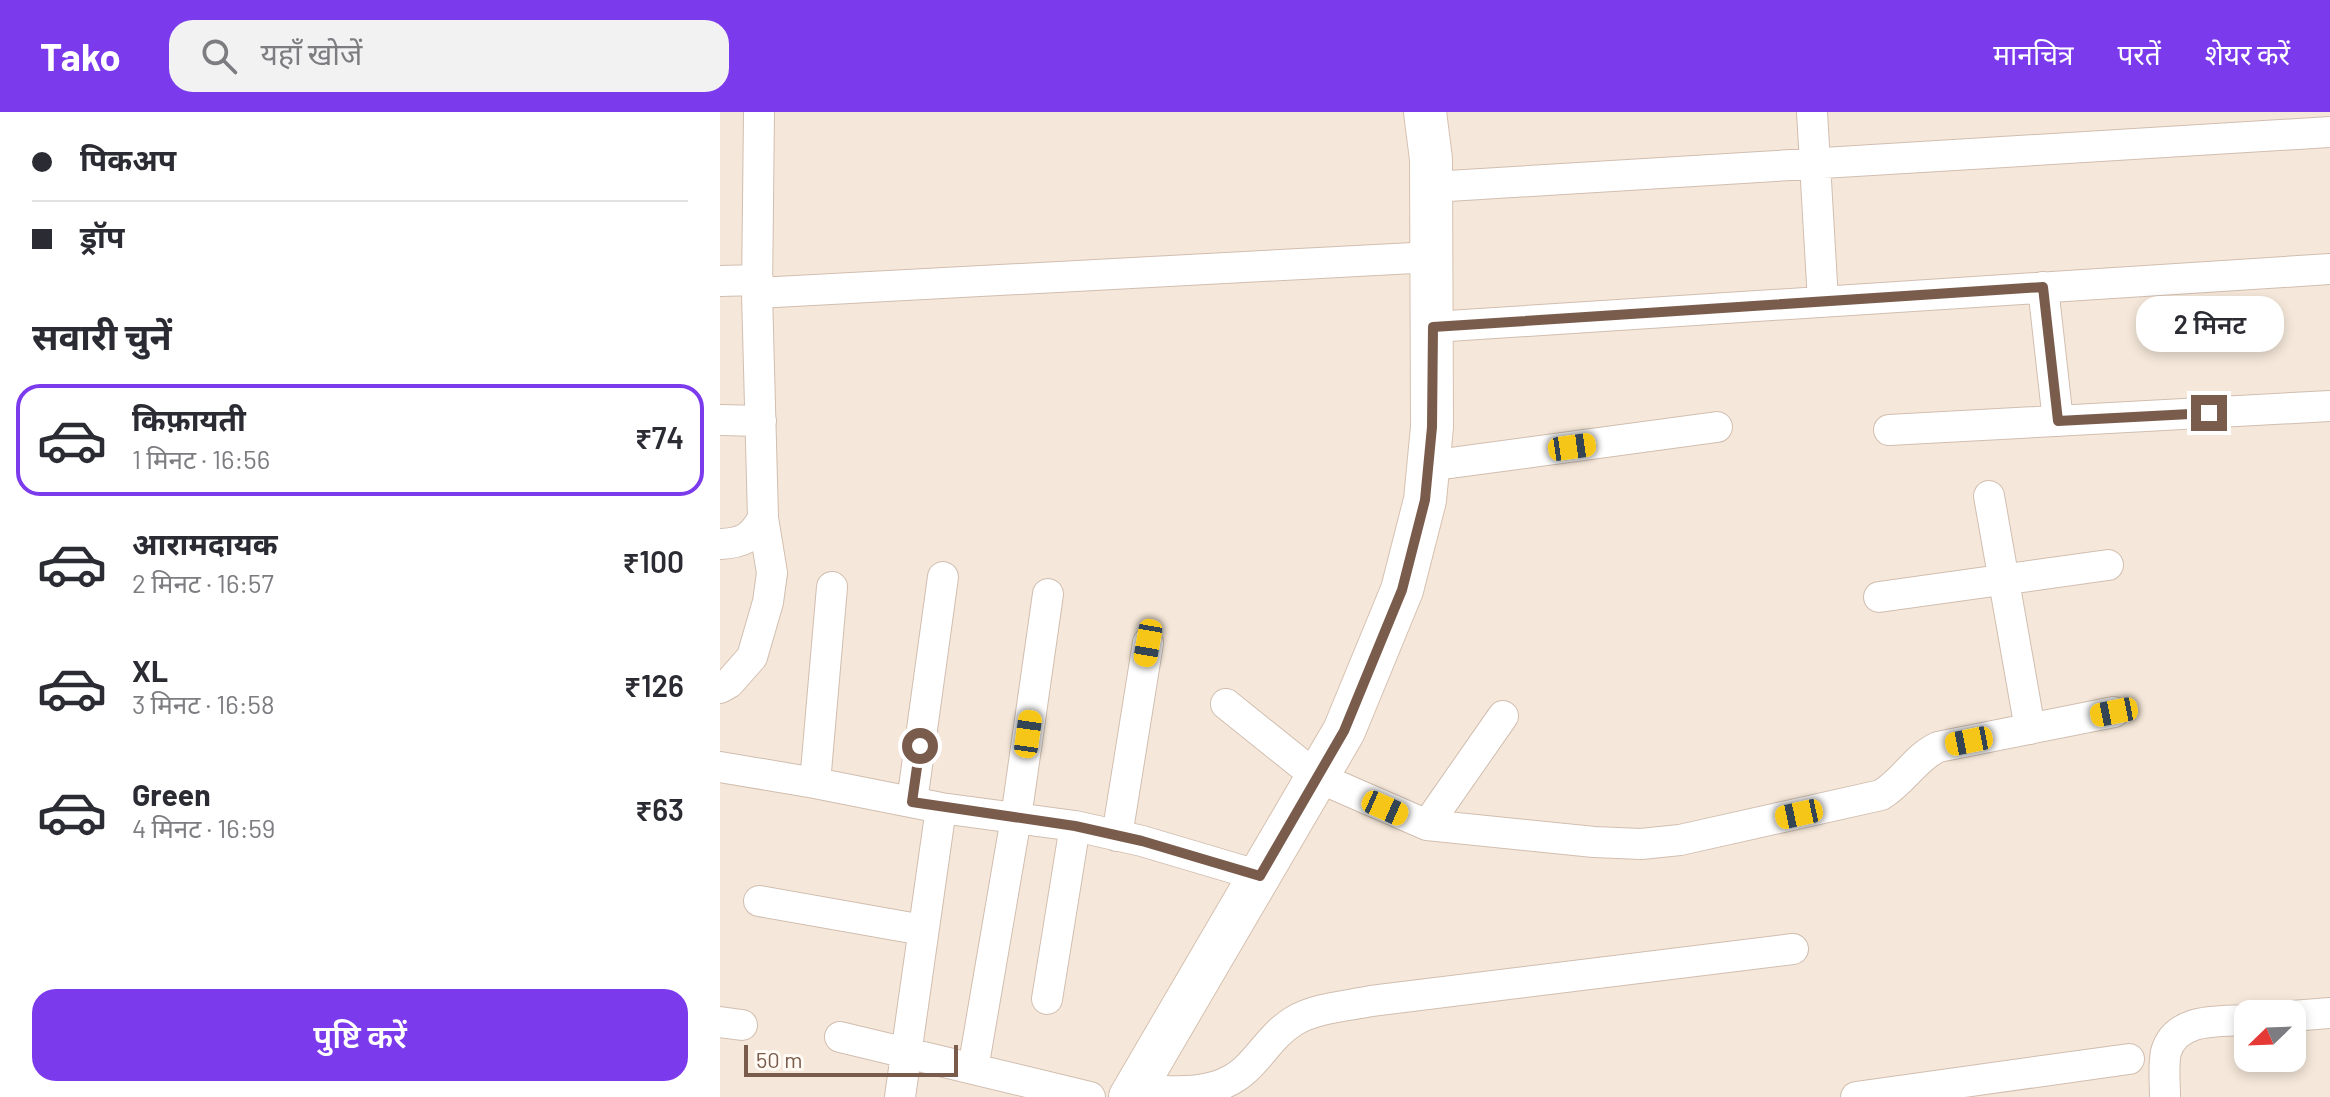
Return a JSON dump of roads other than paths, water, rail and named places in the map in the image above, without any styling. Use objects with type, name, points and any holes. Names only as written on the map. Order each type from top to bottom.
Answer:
[{"type":"main road","points":[[1132,1093],[1344,731],[1402,590],[1425,500],[1432,427],[1432,187],[1425,112]]},
{"type":"street","points":[[720,688],[729,683],[752,657],[768,602],[772,573],[763,518],[758,286],[759,112]]},
{"type":"street","points":[[1812,112],[1823,301]]},
{"type":"street","points":[[1432,187],[2330,132]]},
{"type":"street","points":[[720,281],[758,286],[1432,257]]},
{"type":"street","points":[[1433,327],[2330,269]]},
{"type":"street","points":[[2043,287],[2058,421]]},
{"type":"street","points":[[1889,430],[2330,406]]},
{"type":"street","points":[[720,420],[761,421]]},
{"type":"street","points":[[1428,466],[1717,427]]},
{"type":"street","points":[[1989,496],[2030,729]]},
{"type":"street","points":[[720,544],[733,544],[754,535],[763,518]]},
{"type":"street","points":[[1879,597],[2108,565]]},
{"type":"street","points":[[900,1097],[923,930],[926,805],[943,577]]},
{"type":"street","points":[[815,783],[832,587]]},
{"type":"street","points":[[973,1069],[1016,818],[1048,594]]},
{"type":"street","points":[[1117,836],[1148,643]]},
{"type":"street","points":[[1226,704],[1317,777],[1427,825],[1641,844],[1680,840],[1881,795],[1896,786],[1926,753],[1938,747],[2114,712]]},
{"type":"street","points":[[1427,825],[1503,716]]},
{"type":"street","points":[[720,767],[926,805],[1075,826],[1260,876]]},
{"type":"street","points":[[1047,999],[1075,826]]},
{"type":"street","points":[[759,901],[923,930]]},
{"type":"street","points":[[1132,1093],[1174,1092],[1227,1084],[1246,1069],[1272,1038],[1296,1020],[1321,1011],[1371,1001],[1793,949]]},
{"type":"street","points":[[2306,1015],[2330,1013]]},
{"type":"street","points":[[2165,1097],[2166,1053],[2175,1034],[2195,1024],[2234,1021]]},
{"type":"street","points":[[840,1037],[1090,1097]]},
{"type":"street","points":[[1862,1097],[2129,1059]]}]
